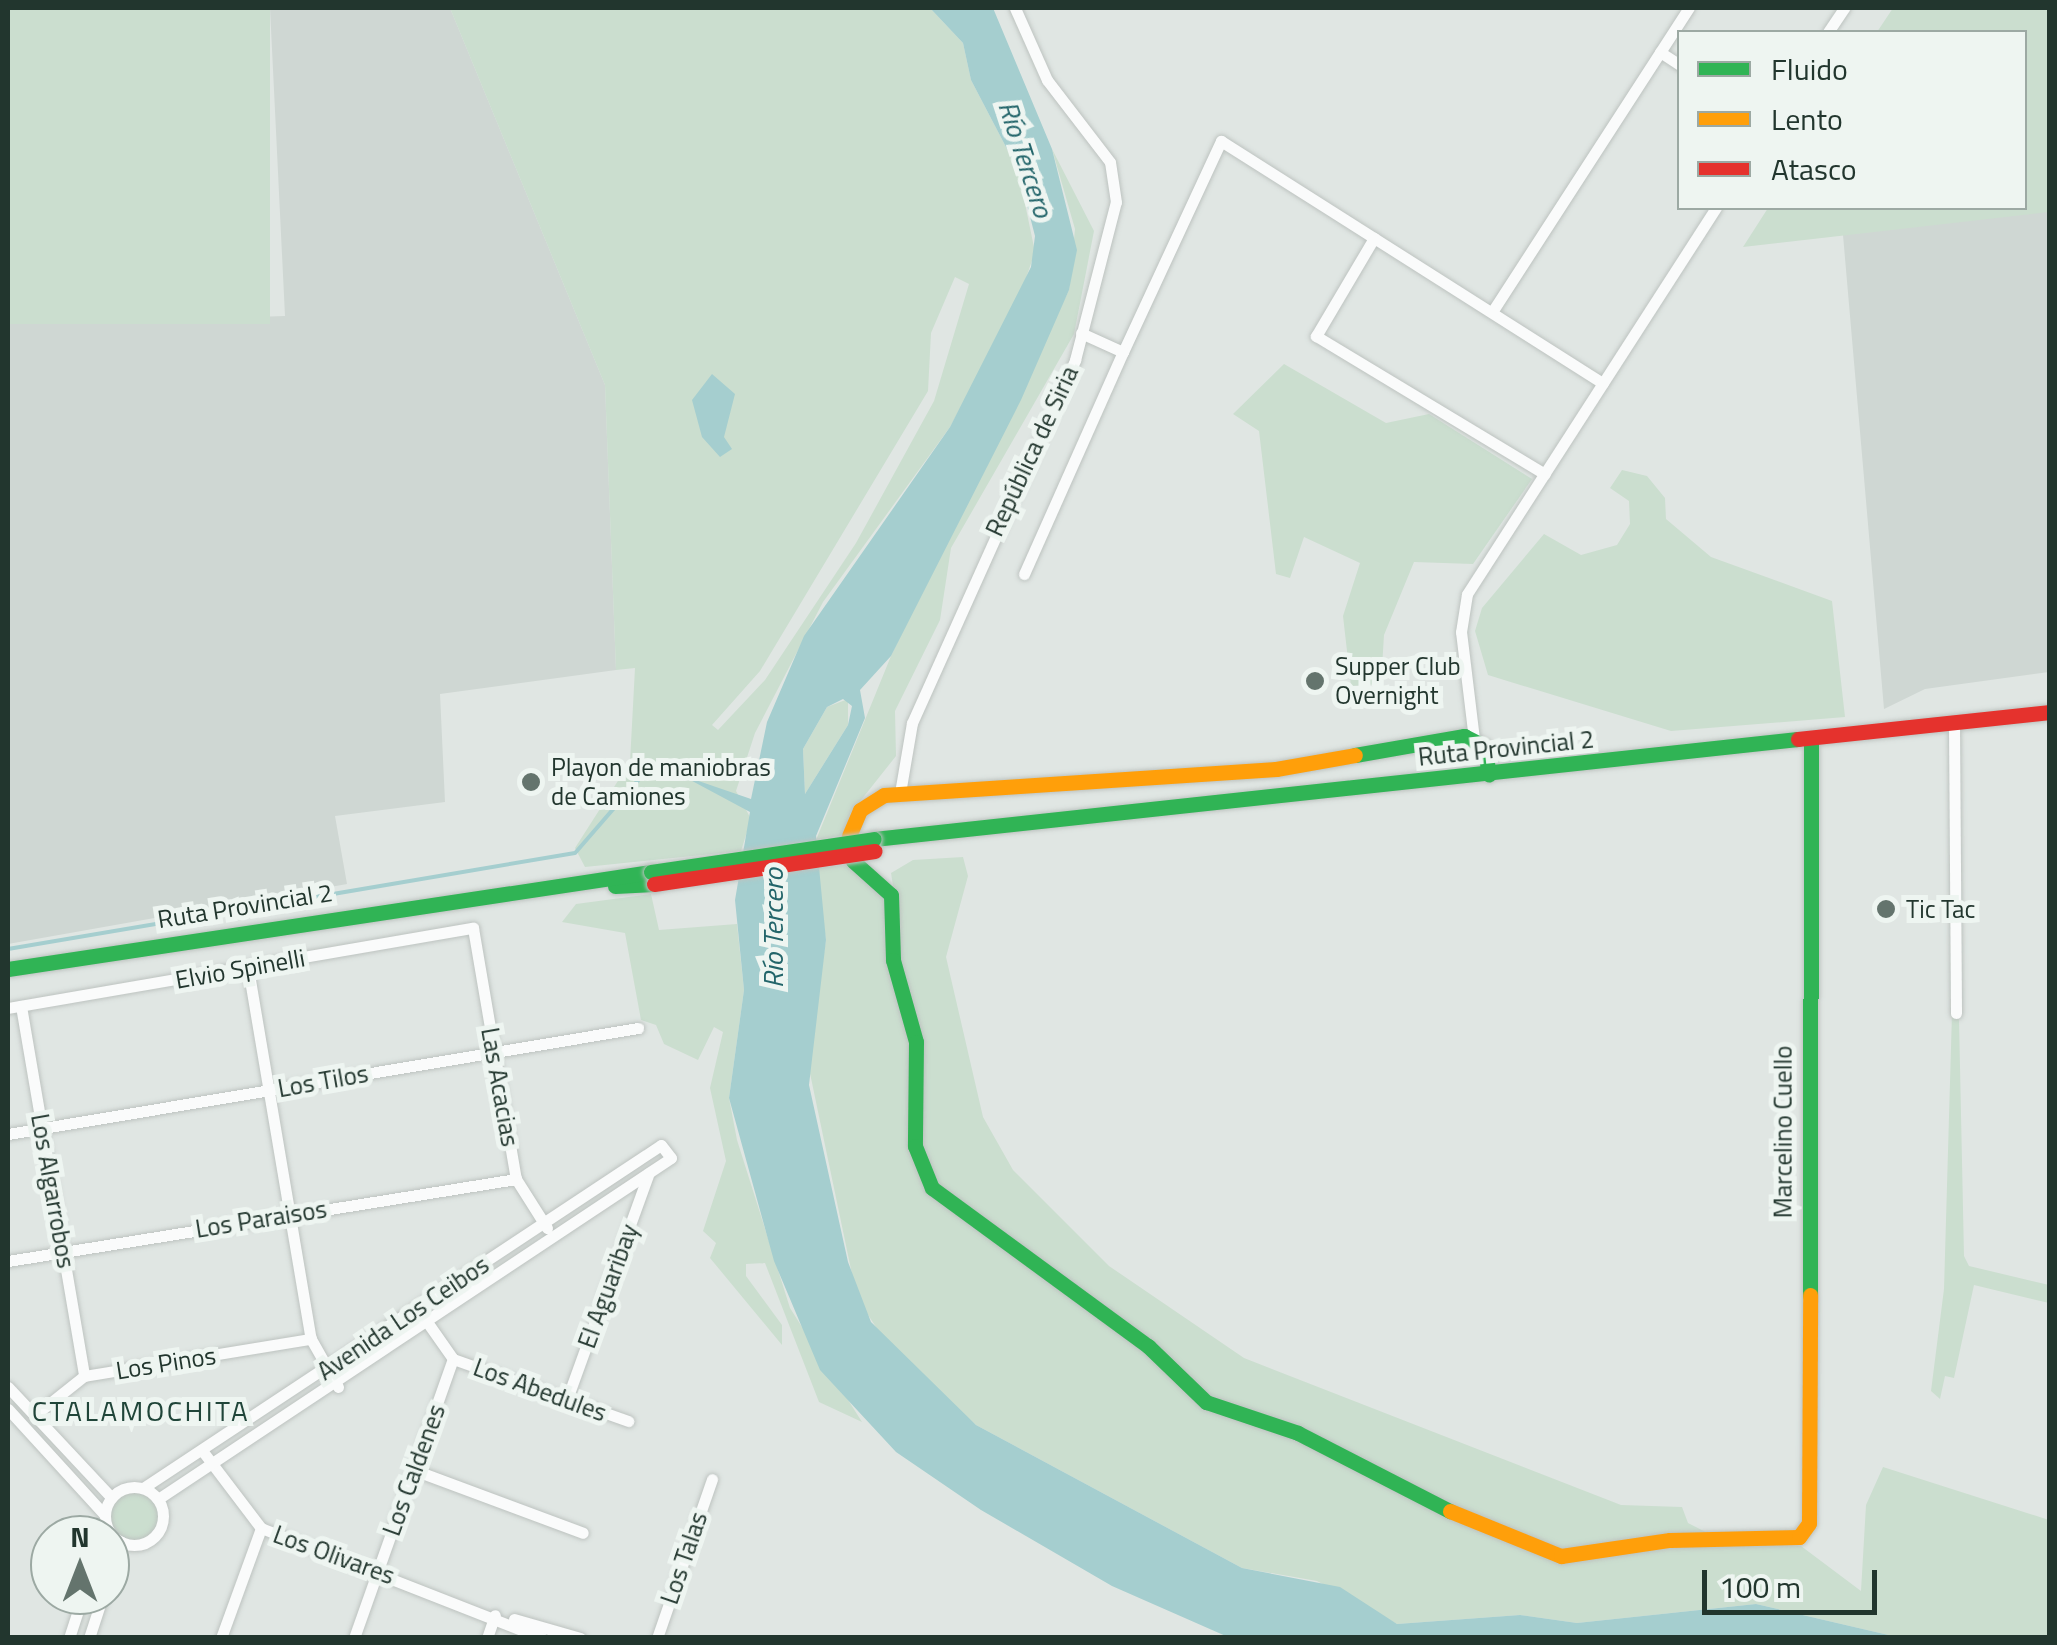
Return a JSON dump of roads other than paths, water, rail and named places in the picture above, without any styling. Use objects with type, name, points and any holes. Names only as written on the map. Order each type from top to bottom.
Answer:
[{"type":"street","name":"República de Siria","points":[[900,793],[912,723],[1081,333],[1111,232],[1115,181],[1096,138],[1047,80],[1016,8]]},
{"type":"street","points":[[1492,312],[1689,8]]},
{"type":"street","points":[[1829,30],[1844,8]]},
{"type":"street","points":[[1660,52],[1677,62]]},
{"type":"street","points":[[1024,574],[1221,141],[1603,383]]},
{"type":"street","points":[[1489,775],[1474,739],[1462,611],[1715,210]]},
{"type":"street","points":[[1374,238],[1316,336],[1545,474]]},
{"type":"street","points":[[1081,333],[1124,352]]},
{"type":"street","name":"Ruta Provincial 2","points":[[8,969],[491,894],[652,878],[968,829],[1811,742],[2050,712]]},
{"type":"street","points":[[1954,723],[1956,1012]]},
{"type":"street","points":[[849,836],[868,802],[900,793],[1276,768],[1474,739]]},
{"type":"street","name":"Marcelino Cuello","points":[[853,861],[891,895],[894,960],[916,1042],[915,1146],[932,1188],[1148,1346],[1206,1402],[1298,1433],[1470,1522],[1561,1556],[1670,1540],[1799,1537],[1810,1523],[1811,742]]},
{"type":"street","name":"Elvio Spinelli","points":[[8,1008],[473,928]]},
{"type":"street","name":"Las Acacias","points":[[473,928],[516,1179],[542,1223],[554,1235]]},
{"type":"street","points":[[8,980],[70,960]]},
{"type":"street","points":[[248,968],[311,1339],[338,1387]]},
{"type":"street","name":"Los Algarrobos","points":[[21,1006],[84,1376]]},
{"type":"street","name":"Los Tilos","points":[[8,1134],[638,1028]]},
{"type":"street","name":"Avenida Los Ceibos","points":[[143,1488],[204,1452],[661,1145],[671,1158],[338,1387],[216,1468],[158,1499]]},
{"type":"street","name":"El Aguaribay","points":[[566,1399],[649,1172]]},
{"type":"street","name":"Los Paraisos","points":[[8,1261],[516,1179]]},
{"type":"street","name":"Los Abedules","points":[[418,1309],[453,1359],[628,1422]]},
{"type":"street","name":"Los Pinos","points":[[35,1415],[84,1376],[311,1339]]},
{"type":"street","name":"Los Caldenes","points":[[354,1638],[453,1359]]},
{"type":"street","points":[[9,1390],[110,1497]]},
{"type":"street","points":[[8,1409],[104,1514],[110,1497]]},
{"type":"street","name":"Los Olivares","points":[[204,1452],[261,1528],[496,1615]]},
{"type":"street","points":[[414,1470],[583,1533]]},
{"type":"street","name":"Los Talas","points":[[656,1638],[712,1479]]},
{"type":"street","points":[[110,1497],[143,1488],[158,1499],[159,1531],[130,1540]]},
{"type":"street","points":[[221,1638],[261,1528]]},
{"type":"street","points":[[487,1638],[496,1615]]},
{"type":"street","points":[[496,1615],[542,1638]]},
{"type":"street","points":[[496,1615],[580,1638]]},
{"type":"water","name":"Río Tercero","points":[[930,8],[993,8],[1052,149],[1077,250],[1069,290],[1021,400],[891,656],[860,690],[865,718],[816,836],[826,940],[809,1085],[848,1262],[871,1322],[976,1425],[1242,1568],[1340,1587],[1397,1624],[1520,1615],[1577,1623],[1756,1604],[1897,1637],[1228,1637],[1112,1586],[981,1510],[896,1452],[820,1370],[774,1261],[729,1098],[744,990],[735,900],[750,812],[681,775],[751,799],[767,722],[804,636],[950,427],[1031,267],[1035,236],[1018,170],[971,80],[963,43]],"holes":[[[843,699],[852,706],[848,725],[805,794],[803,749],[827,707]]]},
{"type":"water","points":[[712,374],[735,394],[724,437],[732,449],[720,457],[702,437],[692,400]]},
{"type":"waterway","points":[[576,852],[648,769],[686,775]]},
{"type":"waterway","points":[[8,949],[575,853]]},
{"type":"place","name":"Supper Club Overnight","points":[[1315,681]]},
{"type":"place","name":"Playon de maniobras de Camiones","points":[[531,782]]},
{"type":"place","name":"Tic Tac","points":[[1886,909]]},
{"type":"district","name":"CTALAMOCHITA","points":[[141,1411]]}]
